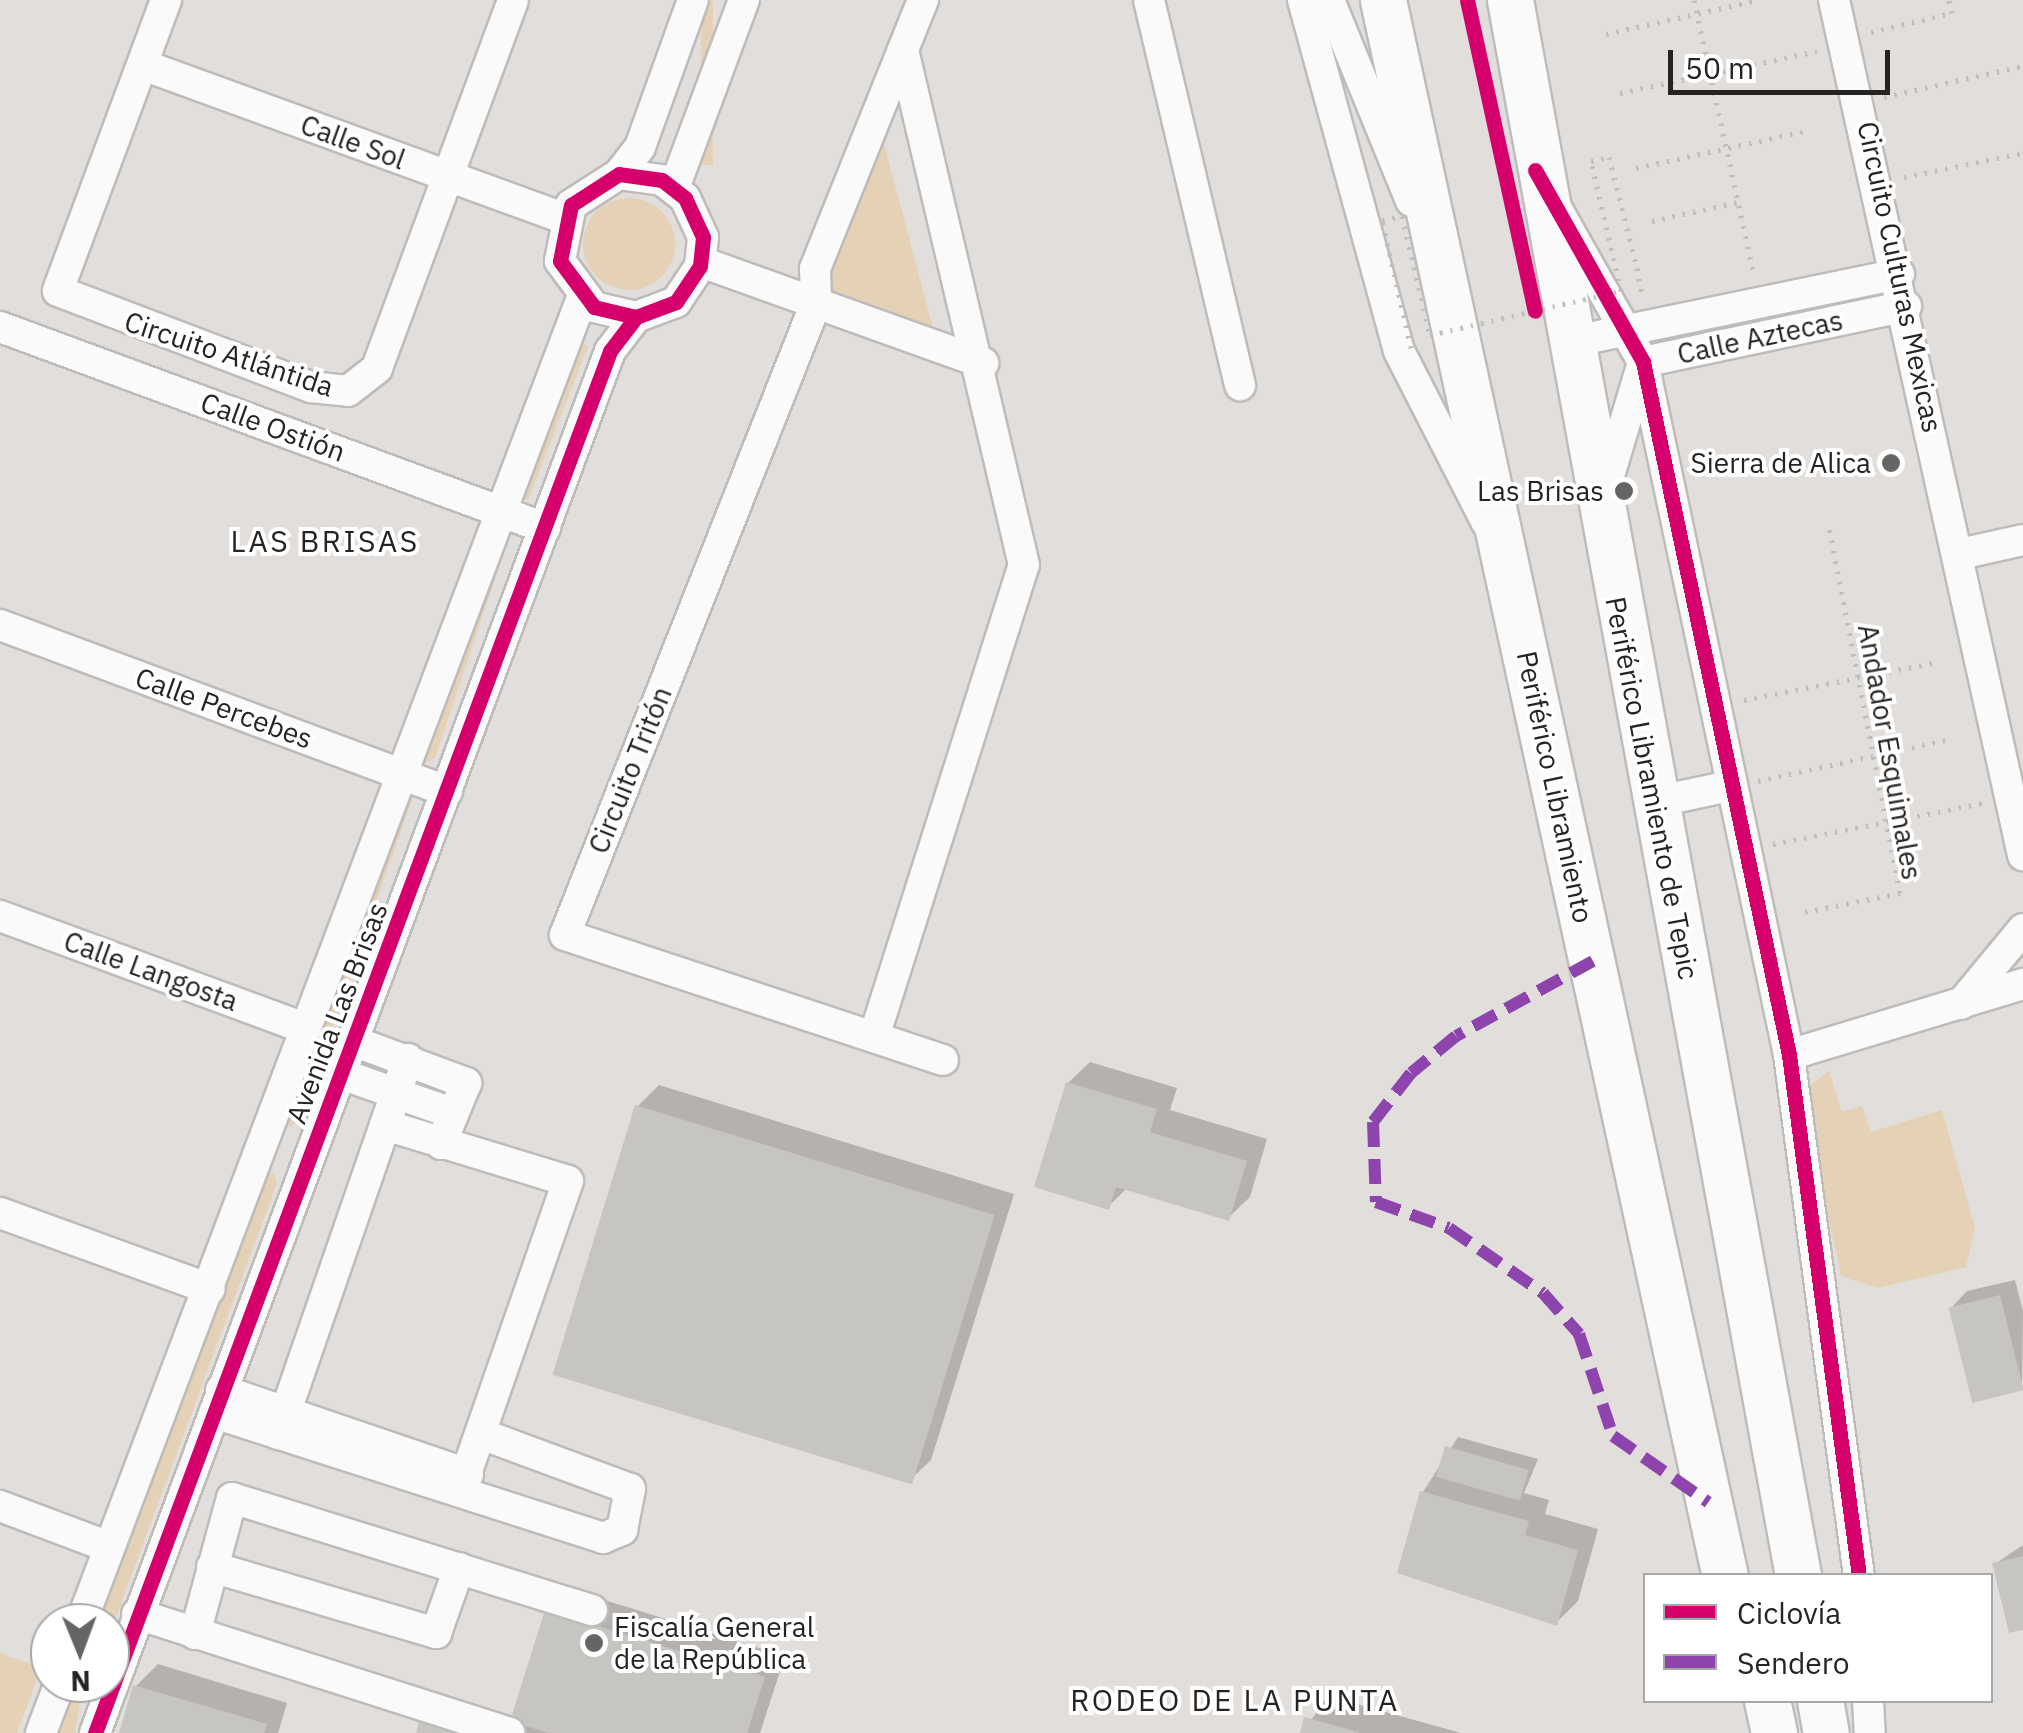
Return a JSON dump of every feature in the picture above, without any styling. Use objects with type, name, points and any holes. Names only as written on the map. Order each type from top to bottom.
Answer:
[{"type":"highway","name":"Periférico Libramiento","points":[[1382,0],[1724,1573]]},
{"type":"highway","name":"Periférico Libramiento de Tepic","points":[[1510,0],[1535,170],[1797,1573]]},
{"type":"highway","points":[[1684,1398],[1737,1573]]},
{"type":"highway","points":[[1754,1703],[1760,1733]]},
{"type":"highway","points":[[1768,1703],[1774,1733]]},
{"type":"highway","points":[[1821,1703],[1826,1733]]},
{"type":"street","name":"Circuito Atlántida","points":[[166,0],[60,275],[58,291],[72,304],[348,391],[377,368],[514,0]]},
{"type":"street","points":[[636,317],[582,298],[560,261],[564,218],[580,194],[619,174],[640,147],[692,0]]},
{"type":"street","points":[[674,188],[744,0]]},
{"type":"street","name":"Circuito Tritón","points":[[923,0],[815,269],[816,302],[565,935],[944,1060]]},
{"type":"street","points":[[1149,0],[1240,384]]},
{"type":"street","points":[[1303,0],[1399,351],[1501,546]]},
{"type":"street","points":[[1329,0],[1435,238]]},
{"type":"street","name":"Circuito Culturas Mexicas","points":[[1834,0],[1862,102],[2023,855]]},
{"type":"street","points":[[874,1037],[1024,565],[983,362],[903,50]]},
{"type":"street","name":"Calle Sol","points":[[143,65],[564,218]]},
{"type":"street","points":[[1535,170],[1642,362],[1790,1055],[1859,1573]]},
{"type":"street","points":[[619,174],[674,188],[699,223],[701,262],[983,362]]},
{"type":"street","name":"Avenida Las Brisas","points":[[95,1733],[610,351],[636,317],[676,302],[701,262]]},
{"type":"street","points":[[1570,342],[1898,274]]},
{"type":"street","name":"Avenida Las Brisas","points":[[89,1603],[210,1289],[302,1026],[582,298]]},
{"type":"street","name":"Calle Aztecas","points":[[1600,506],[1642,362],[1906,306]]},
{"type":"street","name":"Calle Ostión","points":[[0,327],[545,528]]},
{"type":"street","points":[[1960,554],[2023,540]]},
{"type":"street","name":"Calle Percebes","points":[[0,625],[447,791]]},
{"type":"street","points":[[1654,802],[1730,786]]},
{"type":"street","name":"Calle Langosta","points":[[0,916],[302,1026]]},
{"type":"street","points":[[1960,1006],[2023,930]]},
{"type":"street","points":[[1790,1055],[2023,984]]},
{"type":"street","points":[[353,1041],[466,1083],[441,1144]]},
{"type":"street","points":[[282,1422],[408,1059]]},
{"type":"street","points":[[341,1074],[452,1113]]},
{"type":"street","points":[[385,1125],[568,1181],[466,1483]]},
{"type":"street","points":[[261,1150],[305,1168]]},
{"type":"street","points":[[0,1213],[210,1289]]},
{"type":"street","points":[[218,1401],[466,1483],[603,1538],[622,1530],[631,1511],[630,1489],[607,1476],[484,1435]]},
{"type":"street","points":[[195,1634],[232,1498],[592,1610]]},
{"type":"street","points":[[0,1506],[109,1547]]},
{"type":"street","points":[[212,1567],[436,1633],[459,1568]]},
{"type":"street","points":[[137,1614],[509,1733]]},
{"type":"street","points":[[42,1733],[53,1703]]},
{"type":"street","points":[[1868,1703],[1870,1733]]},
{"type":"path","points":[[1694,0],[1760,303]]},
{"type":"path","points":[[1606,34],[1758,0]]},
{"type":"path","points":[[1620,94],[1952,14],[1949,0]]},
{"type":"path","points":[[1862,102],[2023,66]]},
{"type":"path","points":[[1636,168],[1810,130]]},
{"type":"path","points":[[1878,183],[2023,153]]},
{"type":"path","points":[[1412,348],[1382,220],[1402,216],[1430,334],[1621,291],[1591,161],[1609,157],[1637,268]]},
{"type":"path","points":[[1652,221],[1738,202]]},
{"type":"path","points":[[1714,706],[1932,664]]},
{"type":"path","points":[[1730,786],[1951,739]]},
{"type":"path","points":[[1744,850],[2010,798]]},
{"type":"shaded area","points":[[701,0],[713,0],[713,165],[701,165]]},
{"type":"shaded area","points":[[883,140],[934,332],[822,289]]},
{"type":"shaded area","points":[[629,198],[655,206],[667,218],[675,244],[667,270],[655,282],[629,290],[603,282],[591,270],[583,244],[591,218],[603,206]]},
{"type":"shaded area","points":[[573,341],[588,346],[528,500],[521,498]]},
{"type":"shaded area","points":[[507,543],[435,758],[424,763],[498,546]]},
{"type":"shaded area","points":[[412,800],[299,1122],[289,1127],[285,1116],[401,804]]},
{"type":"shaded area","points":[[1829,1071],[1842,1112],[1862,1106],[1871,1132],[1942,1110],[1975,1228],[1966,1267],[1878,1288],[1841,1276],[1804,1105],[1810,1085]]},
{"type":"shaded area","points":[[274,1173],[277,1183],[121,1603],[105,1603],[263,1177]]},
{"type":"shaded area","points":[[0,1653],[30,1664],[30,1698],[17,1733],[0,1733]]},
{"type":"shaded area","points":[[69,1703],[80,1703],[75,1733],[58,1733]]},
{"type":"building","points":[[1066,1082],[1157,1109],[1150,1132],[1247,1161],[1229,1221],[1116,1187],[1109,1210],[1034,1187]]},
{"type":"building","points":[[635,1105],[995,1215],[912,1485],[553,1375]]},
{"type":"building","points":[[2000,1295],[2023,1390],[1972,1403],[1949,1308]]},
{"type":"building","points":[[1445,1446],[1529,1470],[1520,1501],[1436,1477]]},
{"type":"building","points":[[1420,1491],[1529,1521],[1525,1535],[1578,1550],[1557,1626],[1397,1573]]},
{"type":"building","points":[[2023,1556],[2023,1630],[2009,1633],[1992,1563]]},
{"type":"building","name":"Fiscalía General de la República","points":[[545,1610],[765,1677],[747,1733],[548,1733],[510,1721]]},
{"type":"building","points":[[133,1685],[267,1724],[264,1733],[119,1733]]},
{"type":"building","points":[[421,1716],[474,1733],[416,1733]]},
{"type":"building","points":[[1304,1717],[1359,1732],[1359,1733],[1300,1733]]},
{"type":"marked path","points":[[1593,961],[1456,1036],[1411,1073],[1373,1122],[1376,1202],[1449,1228],[1543,1293],[1579,1334],[1613,1436],[1708,1502]]},
{"type":"cycle path","points":[[1467,0],[1535,311]]},
{"type":"cycle path","points":[[1535,170],[1643,362],[1789,1055],[1859,1573]]},
{"type":"cycle path","points":[[95,1733],[610,351],[636,317],[676,302],[700,266],[703,237],[685,198],[662,180],[619,174],[571,205],[560,261],[594,307],[636,317]]},
{"type":"place","name":"Sierra de Alica","points":[[1891,463]]},
{"type":"place","name":"Las Brisas","points":[[1624,491]]},
{"type":"place","name":"Fiscalía General de la República","points":[[594,1643]]},
{"type":"district","name":"LAS BRISAS","points":[[325,541]]},
{"type":"district","name":"RODEO DE LA PUNTA","points":[[1235,1700]]}]
